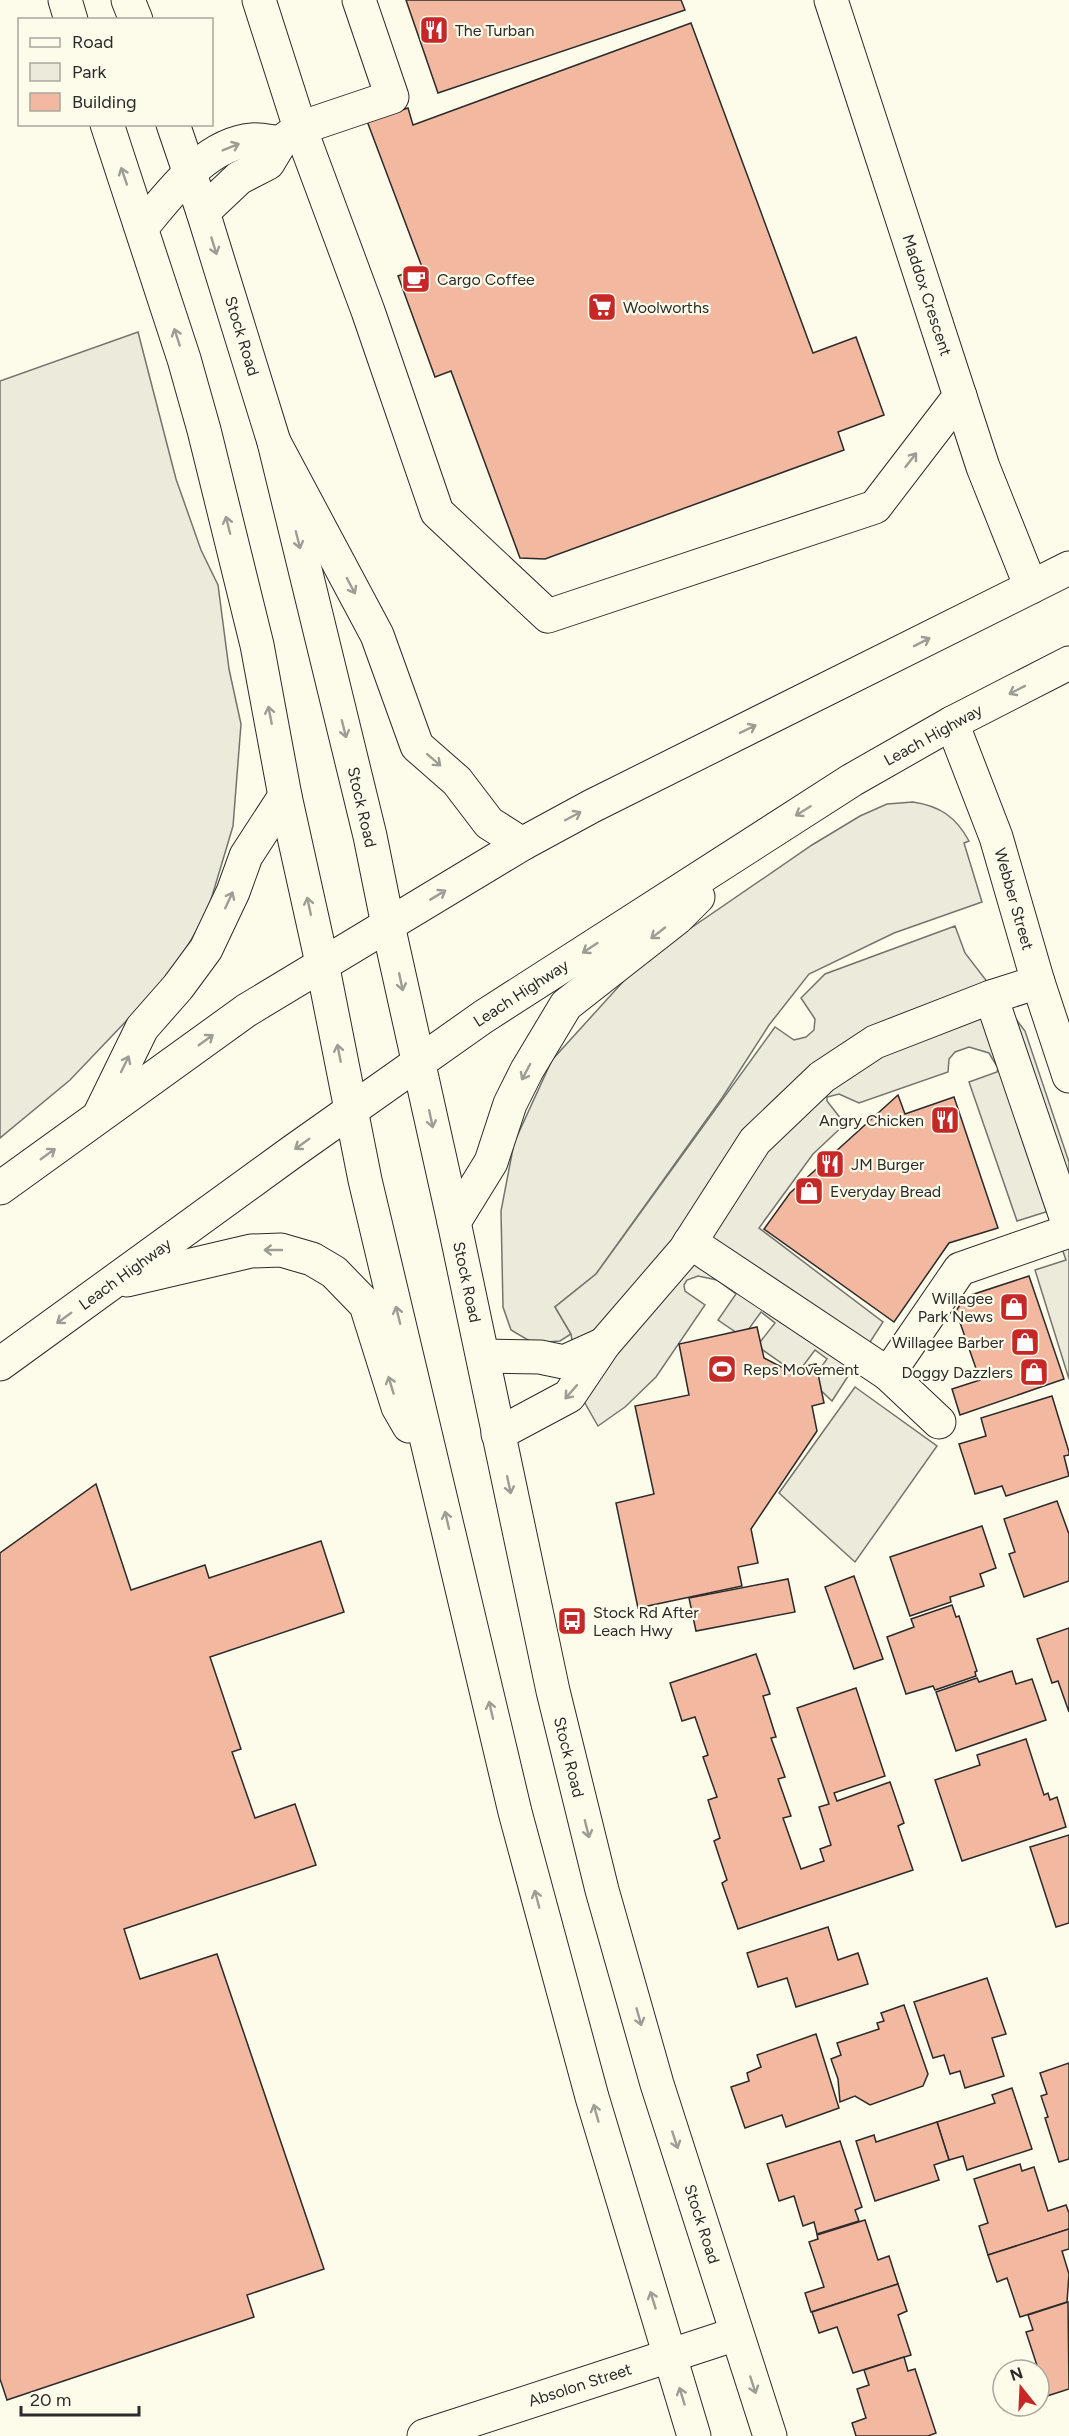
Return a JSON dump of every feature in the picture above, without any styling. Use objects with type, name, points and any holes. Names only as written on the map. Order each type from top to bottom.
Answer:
[{"type":"main road","points":[[64,0],[70,18]]},
{"type":"main road","points":[[129,0],[135,18]]},
{"type":"main road","points":[[259,0],[290,135],[369,311],[437,512],[548,616],[875,507],[960,396]]},
{"type":"main road","points":[[142,227],[190,171],[228,147],[252,140],[290,135],[392,97],[359,0]]},
{"type":"main road","name":"Maddox Crescent","points":[[833,1],[983,467],[1031,587]]},
{"type":"main road","points":[[108,126],[184,359],[207,441],[257,645],[285,796],[322,963],[350,1110],[515,1812],[552,1956],[616,2180],[694,2436]]},
{"type":"main road","name":"Stock Road","points":[[175,126],[274,442],[370,836],[553,1691],[602,1890],[657,2084],[770,2436]]},
{"type":"main road","points":[[203,212],[239,178],[268,163],[290,135]]},
{"type":"main road","points":[[274,442],[377,635],[417,746],[457,781],[489,823],[522,844]]},
{"type":"main road","points":[[0,1188],[247,1010],[522,844],[592,806],[1069,568]]},
{"type":"main road","name":"Leach Highway","points":[[0,1364],[350,1110],[483,1017],[852,780],[952,723],[1069,663]]},
{"type":"main road","name":"Webber Street","points":[[952,723],[996,837],[1038,982],[1069,1076]]},
{"type":"main road","points":[[99,1116],[142,1028],[178,987],[206,949],[233,892],[246,856],[285,796]]},
{"type":"main road","points":[[454,1222],[492,1162],[510,1104],[527,1070],[566,1005],[677,918],[745,848]]},
{"type":"main road","points":[[498,1434],[569,1396],[604,1344],[690,1242],[755,1141],[822,1077],[875,1042],[991,997],[1038,982]]},
{"type":"main road","points":[[991,997],[1069,1226]]},
{"type":"main road","points":[[888,1374],[960,1269],[1069,1231]]},
{"type":"main road","points":[[690,1242],[888,1374],[939,1422]]},
{"type":"main road","points":[[111,1284],[251,1251],[281,1250],[312,1259],[334,1272],[366,1305],[398,1407],[436,1474]]},
{"type":"main road","points":[[483,1356],[540,1357],[564,1362],[604,1344]]},
{"type":"main road","name":"Absolon Street","points":[[424,2436],[736,2334]]},
{"type":"green space","points":[[138,332],[176,479],[201,550],[218,585],[229,669],[241,724],[233,826],[207,913],[171,974],[70,1080],[0,1138],[0,381]]},
{"type":"green space","points":[[913,802],[939,810],[959,825],[969,841],[964,843],[982,902],[894,933],[809,974],[769,1025],[722,1098],[596,1274],[555,1307],[571,1334],[560,1341],[533,1343],[511,1330],[503,1307],[501,1211],[514,1143],[552,1060],[640,963],[812,845],[860,816],[887,804]]},
{"type":"shaded area","points":[[955,926],[965,953],[1025,1031],[1069,1162],[1069,1379],[1035,1270],[1066,1260],[1049,1211],[1017,1221],[969,1082],[997,1072],[998,1068],[989,1053],[969,1047],[955,1052],[949,1059],[948,1072],[859,1103],[839,1094],[827,1097],[827,1101],[845,1124],[813,1154],[759,1228],[883,1322],[832,1401],[811,1381],[827,1359],[815,1350],[797,1374],[757,1346],[775,1323],[761,1312],[743,1337],[718,1320],[736,1294],[717,1280],[698,1276],[687,1280],[684,1285],[685,1291],[705,1305],[656,1377],[625,1407],[598,1426],[582,1398],[571,1334],[555,1307],[596,1274],[775,1027],[794,1040],[806,1037],[814,1030],[815,1019],[801,998],[825,974]]},
{"type":"shaded area","points":[[855,1387],[937,1446],[855,1562],[779,1493]]},
{"type":"building","points":[[406,0],[681,0],[685,10],[438,93]]},
{"type":"building","name":"Woolworths","points":[[691,23],[813,353],[856,337],[884,415],[838,432],[844,450],[545,559],[520,558],[451,371],[435,377],[398,276],[422,267],[367,121],[408,108],[413,125]]},
{"type":"building","points":[[898,1095],[905,1114],[954,1097],[998,1228],[949,1243],[894,1322],[764,1229],[790,1193]]},
{"type":"building","points":[[1029,1276],[1064,1379],[960,1415],[952,1389],[980,1380],[956,1311],[965,1297]]},
{"type":"building","points":[[757,1327],[764,1358],[787,1370],[816,1364],[824,1403],[812,1406],[817,1431],[751,1529],[758,1563],[738,1567],[742,1586],[638,1608],[616,1503],[654,1494],[635,1406],[689,1395],[679,1344]]},
{"type":"building","points":[[1052,1396],[1069,1452],[1069,1455],[1064,1456],[1069,1476],[1006,1496],[1002,1486],[975,1494],[959,1444],[986,1436],[981,1418]]},
{"type":"building","points":[[96,1484],[131,1590],[205,1565],[209,1578],[321,1541],[344,1612],[210,1657],[241,1749],[232,1752],[255,1818],[295,1804],[316,1865],[124,1929],[140,1979],[217,1954],[324,2269],[247,2295],[254,2317],[7,2400],[0,2379],[0,1553]]},
{"type":"building","points":[[1057,1501],[1069,1534],[1069,1581],[1024,1597],[1009,1554],[1015,1552],[1004,1519]]},
{"type":"building","points":[[982,1526],[996,1568],[980,1574],[984,1586],[950,1597],[951,1602],[910,1616],[890,1557]]},
{"type":"building","points":[[854,1576],[883,1659],[854,1669],[825,1587]]},
{"type":"building","points":[[788,1579],[795,1612],[696,1631],[689,1598]]},
{"type":"building","points":[[952,1605],[956,1617],[959,1616],[977,1671],[976,1676],[935,1690],[933,1686],[906,1694],[887,1637],[914,1627],[911,1619]]},
{"type":"building","points":[[1069,1628],[1069,1712],[1058,1681],[1052,1683],[1037,1639]]},
{"type":"building","points":[[756,1654],[770,1694],[763,1696],[776,1737],[771,1738],[785,1777],[778,1779],[791,1816],[783,1818],[801,1869],[824,1861],[820,1849],[831,1845],[819,1807],[829,1804],[797,1708],[856,1688],[885,1776],[834,1793],[837,1801],[890,1782],[904,1823],[898,1826],[913,1870],[738,1929],[722,1883],[727,1880],[714,1841],[720,1838],[708,1800],[717,1797],[703,1757],[708,1755],[695,1717],[682,1721],[670,1683]]},
{"type":"building","points":[[1012,1671],[1016,1684],[1032,1679],[1046,1720],[956,1751],[936,1692],[977,1678],[979,1682]]},
{"type":"building","points":[[1026,1739],[1044,1795],[1048,1793],[1050,1800],[1057,1797],[1066,1827],[962,1861],[935,1780],[980,1765],[977,1755]]},
{"type":"building","points":[[1069,1835],[1069,1923],[1056,1927],[1030,1847]]},
{"type":"building","points":[[828,1927],[838,1960],[858,1953],[868,1984],[796,2007],[787,1978],[758,1987],[747,1953]]},
{"type":"building","points":[[987,1978],[1006,2034],[992,2038],[1004,2076],[965,2088],[960,2071],[950,2074],[944,2055],[933,2058],[914,2002]]},
{"type":"building","points":[[904,2005],[928,2074],[923,2086],[870,2105],[855,2096],[840,2102],[838,2079],[831,2059],[841,2055],[837,2043],[879,2029],[877,2023],[884,2021],[881,2013]]},
{"type":"building","points":[[816,2034],[839,2108],[786,2127],[782,2115],[745,2128],[731,2087],[749,2081],[747,2073],[761,2067],[757,2055]]},
{"type":"building","points":[[1069,2063],[1069,2159],[1059,2162],[1045,2118],[1048,2117],[1041,2096],[1047,2094],[1040,2073]]},
{"type":"building","points":[[1012,2088],[1032,2149],[967,2170],[963,2156],[949,2160],[937,2122],[995,2103],[992,2095]]},
{"type":"building","points":[[937,2122],[949,2160],[934,2165],[939,2180],[875,2201],[856,2141],[874,2135],[876,2142]]},
{"type":"building","points":[[840,2141],[862,2207],[855,2210],[859,2221],[817,2234],[814,2222],[803,2226],[794,2196],[779,2201],[767,2164]]},
{"type":"building","points":[[1020,2164],[1022,2171],[1034,2167],[1048,2211],[1066,2205],[1069,2213],[1069,2229],[988,2255],[979,2226],[988,2223],[974,2179]]},
{"type":"building","points":[[865,2220],[878,2260],[889,2256],[898,2284],[811,2312],[805,2293],[824,2287],[809,2242],[818,2239],[817,2235]]},
{"type":"building","points":[[1069,2229],[1069,2249],[1062,2251],[1069,2274],[1067,2302],[1020,2317],[1007,2278],[997,2282],[988,2255]]},
{"type":"building","points":[[898,2284],[907,2311],[898,2315],[911,2355],[853,2373],[837,2327],[819,2333],[812,2312]]},
{"type":"building","points":[[1068,2302],[1069,2389],[1051,2395],[1051,2358],[1035,2358],[1026,2332],[1033,2330],[1028,2315]]},
{"type":"building","points":[[904,2357],[908,2371],[915,2369],[936,2433],[928,2436],[856,2436],[852,2423],[866,2418],[857,2389],[869,2385],[864,2370]]},
{"type":"place","name":"The Turban","points":[[434,30]]},
{"type":"place","name":"Cargo Coffee","points":[[416,279]]},
{"type":"place","name":"Woolworths","points":[[602,307]]},
{"type":"place","name":"Angry Chicken","points":[[945,1120]]},
{"type":"place","name":"JM Burger","points":[[830,1164]]},
{"type":"place","name":"Everyday Bread","points":[[809,1191]]},
{"type":"place","name":"Willagee Park News","points":[[1014,1307]]},
{"type":"place","name":"Willagee Barber","points":[[1025,1342]]},
{"type":"place","name":"Reps Movement","points":[[722,1369]]},
{"type":"place","name":"Doggy Dazzlers","points":[[1034,1372]]},
{"type":"place","name":"Stock Rd After Leach Hwy","points":[[572,1621]]}]
